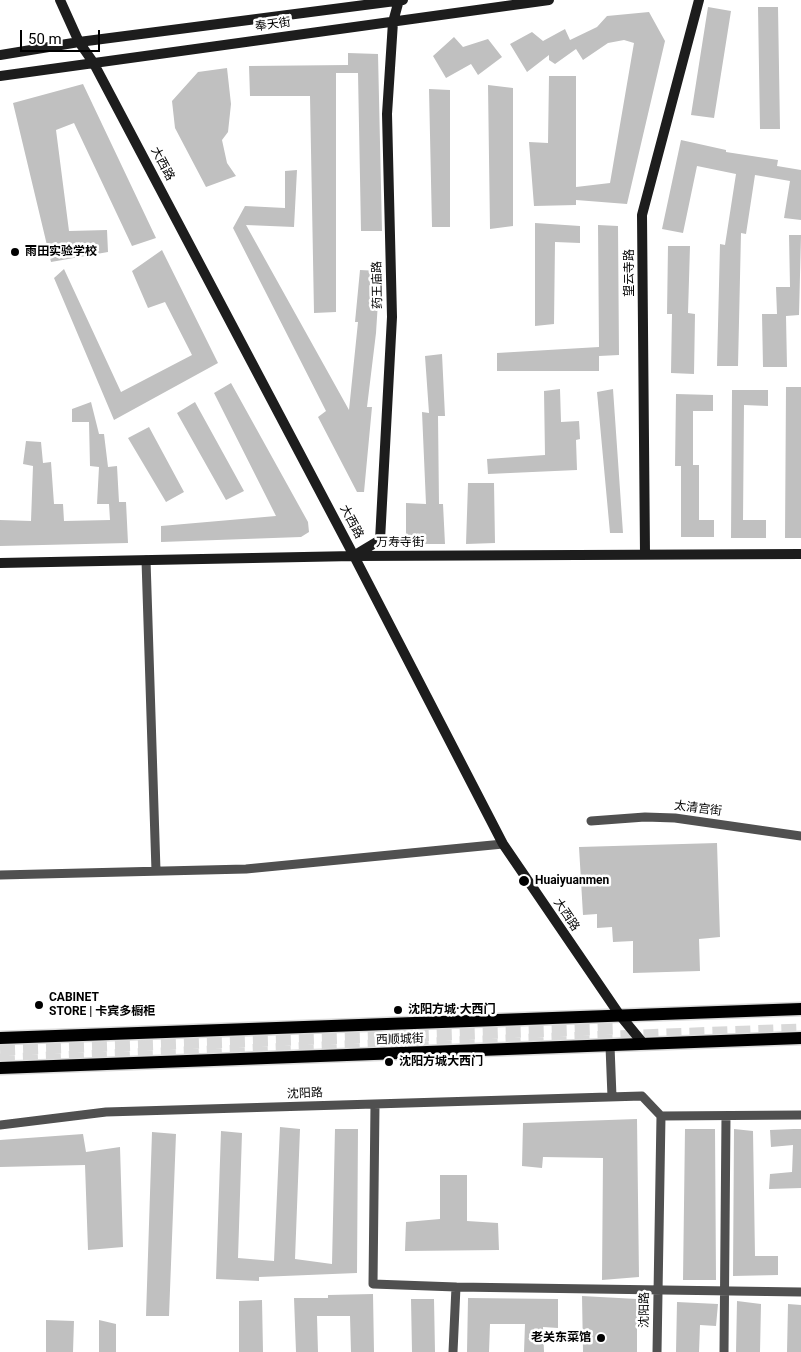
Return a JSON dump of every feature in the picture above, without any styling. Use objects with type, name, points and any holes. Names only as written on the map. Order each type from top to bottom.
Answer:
[{"type":"main road","name":"大西路","points":[[60,0],[79,42],[94,62],[503,844],[619,1014],[642,1042]]},
{"type":"main road","name":"奉天街","points":[[0,55],[79,42],[400,0]]},
{"type":"main road","name":"药王庙路","points":[[354,556],[380,540],[392,317],[387,114],[393,22],[400,0]]},
{"type":"main road","name":"奉天街","points":[[0,76],[549,0]]},
{"type":"main road","name":"望云寺路","points":[[645,554],[642,215],[699,0]]},
{"type":"main road","name":"万寿寺街","points":[[0,563],[354,556],[801,554]]},
{"type":"main road","name":"西顺城街","points":[[0,1038],[257,1030],[619,1014],[801,1009]]},
{"type":"main road","name":"西顺城街","points":[[0,1068],[610,1046],[642,1042],[801,1038]]},
{"type":"street","points":[[146,560],[156,871]]},
{"type":"street","name":"太清宫街","points":[[591,821],[645,816],[675,818],[801,836]]},
{"type":"street","points":[[0,875],[246,869],[503,844]]},
{"type":"street","points":[[610,1046],[612,1097]]},
{"type":"street","name":"沈阳路","points":[[0,1125],[106,1112],[642,1096],[661,1116],[657,1352]]},
{"type":"street","points":[[376,1104],[373,1284],[658,1291],[801,1292]]},
{"type":"street","points":[[661,1116],[801,1115]]},
{"type":"street","points":[[724,1352],[726,1116]]},
{"type":"street","points":[[453,1352],[456,1287]]},
{"type":"building","points":[[708,7],[731,11],[714,118],[691,115]]},
{"type":"building","points":[[758,7],[778,7],[780,129],[760,129]]},
{"type":"building","points":[[649,12],[665,41],[627,204],[576,200],[576,205],[534,206],[529,142],[548,143],[549,76],[576,76],[576,187],[610,183],[634,43],[624,40],[608,43],[583,60],[576,49],[555,64],[549,60],[549,55],[527,72],[510,44],[532,32],[543,41],[565,29],[570,40],[597,27],[607,16]]},
{"type":"building","points":[[454,37],[463,47],[488,39],[502,57],[478,75],[471,64],[446,78],[433,56]]},
{"type":"building","points":[[348,53],[378,54],[382,231],[361,231],[358,73],[336,73],[336,312],[314,313],[310,96],[250,96],[249,66],[348,65]]},
{"type":"building","points":[[227,68],[231,104],[228,132],[222,140],[227,163],[236,176],[206,187],[175,128],[172,101],[198,72]]},
{"type":"building","points":[[83,84],[156,238],[132,246],[74,123],[56,130],[69,231],[107,230],[108,252],[51,262],[13,103]]},
{"type":"building","points":[[488,85],[513,88],[513,226],[490,229]]},
{"type":"building","points":[[429,89],[450,90],[450,227],[432,227]]},
{"type":"building","points":[[681,140],[726,150],[726,152],[778,160],[777,166],[801,170],[801,220],[784,218],[790,181],[755,175],[746,234],[741,233],[738,366],[717,366],[720,244],[725,245],[736,174],[697,166],[683,233],[662,229]]},
{"type":"building","points":[[297,170],[294,227],[246,225],[349,410],[358,322],[355,322],[360,270],[380,271],[376,333],[367,407],[372,407],[364,492],[357,492],[318,417],[326,411],[233,228],[245,206],[285,208],[285,171]]},
{"type":"building","points":[[535,223],[580,226],[580,243],[555,242],[554,324],[535,326]]},
{"type":"building","points":[[598,225],[618,226],[619,355],[599,356],[599,371],[497,371],[497,353],[599,347]]},
{"type":"building","points":[[789,235],[801,235],[799,315],[786,316],[787,367],[763,367],[762,314],[777,314],[776,287],[790,287]]},
{"type":"building","points":[[668,246],[690,246],[688,313],[695,314],[694,374],[671,373],[672,314],[667,314]]},
{"type":"building","points":[[162,250],[218,363],[114,420],[54,278],[64,269],[121,392],[192,355],[165,302],[148,308],[132,271]]},
{"type":"building","points":[[442,354],[445,416],[438,416],[439,504],[443,504],[445,544],[406,544],[406,503],[426,504],[422,412],[429,413],[425,356]]},
{"type":"building","points":[[231,383],[308,522],[309,532],[301,537],[161,542],[161,526],[276,516],[214,393]]},
{"type":"building","points":[[786,387],[801,387],[801,538],[785,538]]},
{"type":"building","points":[[560,389],[561,422],[579,421],[580,439],[576,440],[577,470],[488,474],[487,459],[545,455],[544,391]]},
{"type":"building","points":[[613,389],[623,533],[610,533],[597,392]]},
{"type":"building","points":[[732,390],[768,390],[768,406],[744,405],[743,520],[766,520],[766,538],[731,538]]},
{"type":"building","points":[[676,394],[713,395],[713,411],[693,411],[693,465],[699,465],[699,520],[714,520],[714,537],[681,537],[681,466],[675,466]]},
{"type":"building","points":[[91,402],[99,434],[104,434],[108,467],[117,466],[119,502],[126,502],[128,543],[0,546],[0,520],[31,521],[33,466],[23,464],[26,441],[41,442],[43,463],[51,462],[54,504],[63,504],[64,521],[110,520],[109,504],[97,504],[99,467],[90,466],[89,422],[72,422],[72,409]]},
{"type":"building","points":[[195,402],[244,491],[226,500],[177,413]]},
{"type":"building","points":[[149,427],[184,492],[166,502],[128,438]]},
{"type":"building","points":[[468,483],[494,483],[495,543],[466,544]]},
{"type":"building","points":[[717,843],[720,937],[699,939],[700,971],[633,973],[633,941],[613,942],[612,927],[597,928],[597,914],[583,915],[579,847]]},
{"type":"building","points":[[637,1119],[639,1277],[602,1280],[603,1158],[543,1157],[542,1168],[522,1166],[523,1123]]},
{"type":"building","points":[[280,1127],[300,1129],[295,1259],[332,1264],[335,1129],[358,1129],[357,1273],[259,1277],[259,1281],[216,1279],[221,1131],[242,1133],[238,1258],[274,1261]]},
{"type":"building","points":[[685,1129],[715,1129],[716,1280],[683,1280]]},
{"type":"building","points":[[734,1129],[753,1131],[755,1256],[778,1256],[778,1275],[733,1276]]},
{"type":"building","points":[[801,1129],[801,1188],[769,1189],[770,1174],[792,1172],[793,1145],[771,1147],[770,1130]]},
{"type":"building","points":[[152,1132],[176,1134],[169,1316],[146,1316]]},
{"type":"building","points":[[83,1134],[86,1152],[120,1147],[123,1247],[88,1250],[85,1165],[0,1167],[0,1140]]},
{"type":"building","points":[[440,1175],[467,1175],[467,1221],[498,1223],[499,1250],[405,1251],[406,1222],[440,1219]]},
{"type":"building","points":[[373,1294],[374,1352],[351,1352],[350,1316],[317,1316],[318,1352],[296,1352],[294,1298],[328,1298],[328,1295]]},
{"type":"building","points":[[582,1296],[637,1299],[637,1352],[583,1352]]},
{"type":"building","points":[[468,1298],[558,1299],[558,1328],[543,1327],[544,1352],[524,1352],[525,1324],[490,1324],[489,1352],[467,1352]]},
{"type":"building","points":[[411,1299],[434,1299],[435,1352],[412,1352]]},
{"type":"building","points":[[262,1300],[263,1352],[239,1352],[239,1301]]},
{"type":"building","points":[[737,1301],[761,1304],[760,1352],[736,1352]]},
{"type":"building","points":[[677,1302],[718,1304],[716,1326],[700,1325],[699,1352],[676,1352]]},
{"type":"building","points":[[788,1304],[801,1305],[801,1352],[787,1352]]},
{"type":"building","points":[[46,1320],[74,1321],[73,1352],[46,1352]]},
{"type":"building","points":[[99,1320],[116,1324],[116,1352],[99,1352]]},
{"type":"tunnel","points":[[0,1048],[620,1027]]},
{"type":"tunnel","points":[[0,1061],[801,1031]]},
{"type":"place","name":"雨田实验学校","points":[[15,252]]},
{"type":"place","name":"Huaiyuanmen","points":[[524,881]]},
{"type":"place","name":"CABINET STORE | 卡宾多橱柜","points":[[39,1005]]},
{"type":"place","name":"沈阳方城·大西门","points":[[398,1010]]},
{"type":"place","name":"沈阳方城大西门","points":[[389,1062]]},
{"type":"place","name":"老关东菜馆","points":[[601,1338]]}]
